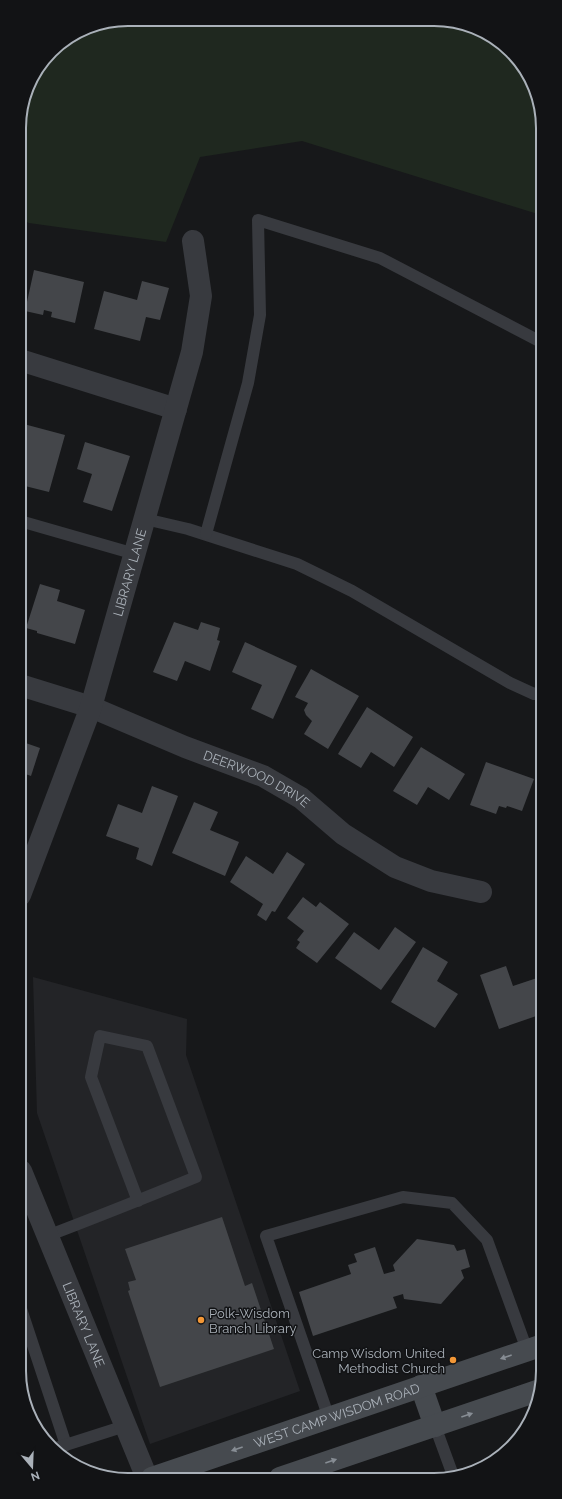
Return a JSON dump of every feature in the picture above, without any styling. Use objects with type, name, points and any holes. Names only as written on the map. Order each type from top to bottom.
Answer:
[{"type":"main road","name":"WEST CAMP WISDOM ROAD","points":[[167,1473],[535,1347]]},
{"type":"main road","points":[[420,1386],[435,1426]]},
{"type":"main road","points":[[295,1473],[534,1392]]},
{"type":"street","name":"LIBRARY LANE","points":[[26,879],[92,707],[192,352],[201,296],[193,241]]},
{"type":"street","points":[[26,362],[176,409]]},
{"type":"street","name":"DEERWOOD DRIVE","points":[[26,687],[92,707],[185,747],[263,776],[301,798],[343,834],[395,867],[431,881],[481,892]]},
{"type":"street","name":"LIBRARY LANE","points":[[26,1184],[46,1236],[145,1473]]},
{"type":"lane","points":[[206,534],[248,383],[260,315],[258,220],[380,258],[536,339]]},
{"type":"lane","points":[[145,519],[206,534],[296,564],[352,591],[510,683],[536,694]]},
{"type":"lane","points":[[26,522],[135,554]]},
{"type":"lane","points":[[46,1236],[138,1201],[196,1177],[147,1046],[100,1036],[91,1077],[138,1201]]},
{"type":"lane","points":[[329,1418],[266,1236],[403,1198],[452,1202],[487,1240],[535,1347]]},
{"type":"lane","points":[[26,1324],[66,1445]]},
{"type":"lane","points":[[60,1447],[125,1426]]},
{"type":"lane","points":[[435,1426],[452,1471]]},
{"type":"shaded area","points":[[128,26],[434,26],[460,29],[485,40],[506,56],[522,77],[533,102],[536,128],[536,213],[302,141],[200,157],[166,242],[26,222],[26,121],[29,102],[43,71],[56,56],[71,43],[102,29]]},
{"type":"shaded area","points":[[33,977],[187,1019],[186,1055],[300,1391],[150,1444],[37,1113]]},
{"type":"building","points":[[34,270],[84,282],[75,323],[51,317],[52,312],[44,310],[43,315],[26,311]]},
{"type":"building","points":[[142,281],[169,288],[160,320],[146,317],[140,341],[94,329],[104,291],[137,300]]},
{"type":"building","points":[[26,425],[65,435],[49,492],[26,486]]},
{"type":"building","points":[[85,442],[130,456],[112,511],[83,502],[92,474],[77,469]]},
{"type":"building","points":[[40,584],[60,590],[57,601],[85,610],[75,644],[37,633],[37,631],[26,628]]},
{"type":"building","points":[[174,622],[198,630],[201,622],[220,628],[217,640],[220,641],[210,671],[185,661],[177,681],[153,672]]},
{"type":"building","points":[[245,642],[297,666],[273,719],[251,709],[262,685],[232,672]]},
{"type":"building","points":[[311,669],[359,696],[328,749],[304,734],[312,721],[306,715],[304,710],[308,703],[295,697]]},
{"type":"building","points":[[367,707],[413,737],[394,767],[371,752],[361,768],[338,754]]},
{"type":"building","points":[[26,743],[40,748],[31,776],[26,774]]},
{"type":"building","points":[[421,747],[465,774],[449,800],[428,787],[417,805],[393,791]]},
{"type":"building","points":[[486,762],[534,779],[522,811],[507,806],[506,808],[499,806],[496,814],[470,805]]},
{"type":"building","points":[[152,786],[178,796],[152,866],[136,859],[139,848],[106,836],[118,804],[142,813]]},
{"type":"building","points":[[194,802],[218,812],[210,830],[239,842],[225,876],[172,853]]},
{"type":"building","points":[[287,852],[305,864],[275,912],[272,911],[266,921],[257,915],[263,904],[230,882],[246,856],[273,874]]},
{"type":"building","points":[[303,897],[316,907],[320,902],[349,924],[317,963],[296,948],[300,942],[297,940],[304,931],[287,918]]},
{"type":"building","points":[[395,927],[416,942],[381,990],[335,958],[354,932],[379,950]]},
{"type":"building","points":[[423,947],[448,962],[437,981],[458,994],[435,1028],[391,1002]]},
{"type":"building","points":[[506,966],[513,986],[536,978],[536,1016],[499,1029],[480,975]]},
{"type":"building","name":"Polk-Wisdom Branch Library","points":[[222,1217],[245,1286],[252,1283],[274,1349],[160,1387],[128,1291],[130,1290],[128,1282],[136,1280],[125,1249]]},
{"type":"building","points":[[417,1239],[454,1245],[457,1251],[465,1249],[470,1267],[461,1270],[464,1278],[441,1304],[404,1299],[403,1294],[393,1297],[397,1308],[313,1336],[299,1292],[351,1274],[348,1265],[357,1262],[354,1254],[375,1247],[384,1274],[395,1271],[393,1265]]},
{"type":"place","name":"Polk-Wisdom Branch Library","points":[[201,1320]]},
{"type":"place","name":"Camp Wisdom United Methodist Church","points":[[453,1360]]}]
